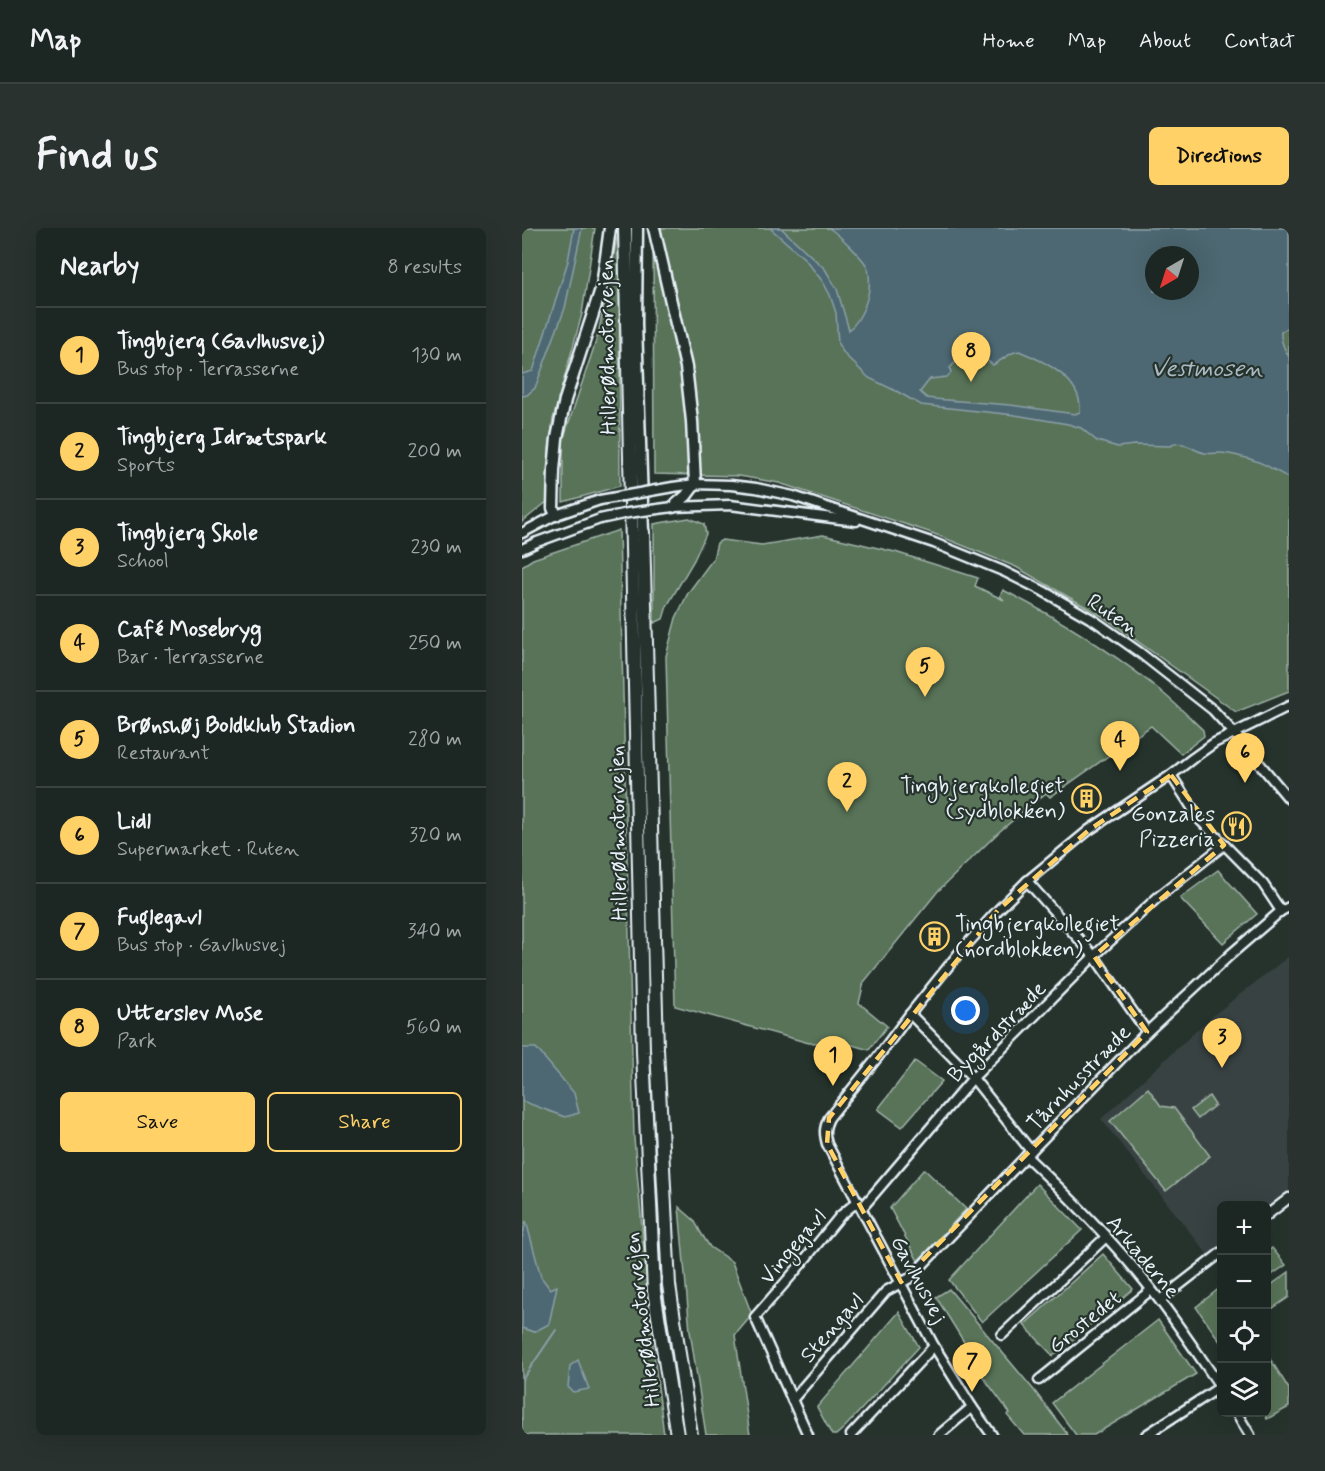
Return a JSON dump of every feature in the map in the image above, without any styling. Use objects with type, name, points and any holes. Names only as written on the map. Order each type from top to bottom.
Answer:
[{"type":"highway","name":"Hillerødmotorvejen","points":[[625,228],[643,1052],[654,1290],[676,1435]]},
{"type":"highway","name":"Hillerødmotorvejen","points":[[643,532],[657,1049],[669,1285],[691,1435]]},
{"type":"main road","points":[[556,515],[553,508],[557,438],[565,400],[602,286],[610,228]]},
{"type":"main road","name":"Hillerødmotorvejen","points":[[637,228],[636,324],[643,532]]},
{"type":"main road","points":[[654,228],[686,367],[692,421],[694,484],[686,496],[673,507]]},
{"type":"street","name":"Ruten","points":[[522,533],[556,515],[600,500],[694,484],[756,488],[793,496],[934,543],[989,565],[1052,596],[1095,621],[1139,652],[1213,710],[1289,799]]},
{"type":"street","name":"Ruten","points":[[522,549],[600,519],[673,507],[730,506],[874,524]]},
{"type":"street","points":[[556,515],[568,524],[579,526]]},
{"type":"street","points":[[910,1014],[959,953],[998,910],[1027,881],[1089,830],[1172,775],[1211,745],[1289,706]]},
{"type":"street","points":[[1172,775],[1200,820],[1285,909]]},
{"type":"street","name":"Bygårdstræde","points":[[860,1204],[973,1078],[1094,956],[1158,897],[1224,845]]},
{"type":"street","points":[[1027,881],[1094,956],[1147,1032]]},
{"type":"street","name":"Tårnhusstræde","points":[[901,1282],[910,1278],[1147,1032],[1231,954],[1285,909]]},
{"type":"street","name":"Arkaderne","points":[[910,1014],[973,1078],[1029,1153],[1107,1237],[1160,1300],[1217,1382]]},
{"type":"street","name":"Gavlhusvej","points":[[910,1014],[829,1118],[824,1134],[934,1346],[992,1435]]},
{"type":"street","points":[[1271,1212],[1289,1198]]},
{"type":"street","name":"Vingegavl","points":[[792,1400],[755,1317],[840,1216],[860,1204]]},
{"type":"street","name":"Grostedet","points":[[1002,1335],[1107,1237]]},
{"type":"street","points":[[1160,1300],[1217,1255]]},
{"type":"street","name":"Stengavl","points":[[792,1400],[886,1291],[901,1282]]},
{"type":"street","name":"Grostedet","points":[[1039,1380],[1151,1290]]},
{"type":"street","points":[[851,1435],[934,1346]]},
{"type":"street","points":[[1146,1435],[1217,1391]]},
{"type":"street","points":[[792,1400],[808,1435]]},
{"type":"street","points":[[939,1435],[972,1407]]},
{"type":"street","points":[[1239,1417],[1250,1435]]},
{"type":"highlighted area","points":[[1171,775],[1224,845],[1094,956],[1147,1032],[901,1282],[827,1144],[829,1118],[998,910],[1089,830]]},
{"type":"shaded area","points":[[1289,956],[1289,1192],[1271,1206],[1271,1201],[1217,1201],[1217,1247],[1208,1255],[1101,1119],[1210,1018]]},
{"type":"green space","points":[[522,228],[595,228],[582,314],[553,419],[549,452],[548,501],[522,522]]},
{"type":"green space","points":[[619,228],[620,486],[563,502],[563,440],[598,335]]},
{"type":"green space","points":[[653,228],[1289,228],[1289,691],[1236,712],[1102,616],[1016,567],[932,533],[779,483],[739,476],[654,474]]},
{"type":"green space","points":[[689,518],[704,524],[706,534],[694,560],[667,606],[663,619],[654,623],[654,524]]},
{"type":"green space","points":[[619,530],[634,1138],[652,1338],[664,1435],[522,1435],[522,566],[533,559]]},
{"type":"green space","points":[[823,535],[895,552],[978,578],[975,586],[1004,600],[1000,596],[1003,590],[1023,600],[1080,633],[1134,670],[1184,712],[1203,730],[1204,736],[1181,754],[1151,726],[1050,797],[1046,793],[1000,831],[938,891],[864,982],[859,1003],[887,1026],[869,1050],[842,1042],[809,1043],[675,1006],[666,656],[676,618],[688,593],[713,559],[717,543],[722,540],[762,545]]},
{"type":"green space","points":[[1218,870],[1257,914],[1223,943],[1180,898]]},
{"type":"green space","points":[[915,1061],[942,1081],[902,1127],[878,1109]]},
{"type":"green space","points":[[1148,1088],[1161,1106],[1174,1108],[1210,1156],[1166,1191],[1110,1121]]},
{"type":"green space","points":[[1209,1096],[1215,1105],[1198,1119],[1191,1110]]},
{"type":"green space","points":[[924,1169],[966,1209],[918,1261],[890,1208]]},
{"type":"green space","points":[[1037,1184],[1082,1230],[982,1322],[949,1280]]},
{"type":"green space","points":[[679,1207],[694,1220],[710,1247],[732,1262],[752,1315],[735,1335],[750,1435],[706,1435],[690,1331]]},
{"type":"green space","points":[[1271,1249],[1286,1265],[1271,1275],[1271,1255]]},
{"type":"green space","points":[[1103,1254],[1133,1289],[1053,1356],[1024,1325]]},
{"type":"green space","points":[[1289,1272],[1289,1297],[1271,1309],[1271,1309],[1271,1285]]},
{"type":"green space","points":[[949,1289],[1033,1389],[1068,1435],[1024,1435],[1007,1415],[1010,1413],[969,1358],[972,1355],[936,1297]]},
{"type":"green space","points":[[1217,1290],[1217,1337],[1196,1307]]},
{"type":"green space","points":[[899,1312],[919,1347],[845,1427],[836,1435],[832,1435],[817,1407]]},
{"type":"green space","points":[[1158,1320],[1196,1374],[1094,1435],[1076,1435],[1052,1403]]},
{"type":"green space","points":[[1271,1360],[1289,1389],[1289,1407],[1271,1417]]},
{"type":"water","points":[[574,228],[582,228],[565,308],[535,388],[522,396],[522,374],[533,371],[568,261]]},
{"type":"water","name":"Vestmosen","points":[[770,228],[781,228],[825,269],[837,289],[849,330],[859,318],[866,302],[869,285],[868,269],[845,241],[829,228],[1289,228],[1289,327],[1281,332],[1281,335],[1289,357],[1289,478],[1248,458],[1225,453],[1200,452],[1179,443],[1170,446],[1118,447],[1097,441],[1081,428],[1068,424],[1015,415],[921,405],[869,378],[845,355],[838,344],[836,313],[823,282],[805,259]],"holes":[[[970,336],[979,342],[977,352],[993,365],[1019,351],[1050,366],[1069,381],[1075,390],[1080,412],[1075,414],[1010,405],[927,398],[920,392],[930,379],[947,377],[951,373],[950,368],[964,353],[959,340]]]},
{"type":"water","points":[[522,1048],[536,1048],[574,1093],[579,1113],[565,1117],[522,1101]]},
{"type":"water","points":[[526,1221],[541,1277],[550,1289],[557,1286],[549,1324],[534,1332],[522,1328],[522,1239]]},
{"type":"water","points":[[578,1360],[589,1389],[573,1392],[568,1387],[570,1366]]},
{"type":"waterway","points":[[522,1380],[556,1330]]},
{"type":"place","name":"Utterslev Mose","points":[[971,382]]},
{"type":"place","name":"Brønshøj Boldklub Stadion","points":[[925,697]]},
{"type":"place","name":"Café Mosebryg","points":[[1120,771]]},
{"type":"place","name":"Lidl","points":[[1245,783]]},
{"type":"place","name":"Tingbjergkollegiet (sydblokken)","points":[[1086,798]]},
{"type":"place","name":"Tingbjerg Idrætspark","points":[[847,812]]},
{"type":"place","name":"Gonzales Pizzeria","points":[[1236,826]]},
{"type":"place","name":"Tingbjergkollegiet (nordblokken)","points":[[934,936]]},
{"type":"place","name":"Tingbjerg Skole","points":[[1222,1068]]},
{"type":"place","name":"Tingbjerg (Gavlhusvej)","points":[[833,1086]]},
{"type":"place","name":"Fuglegavl","points":[[972,1392]]}]
